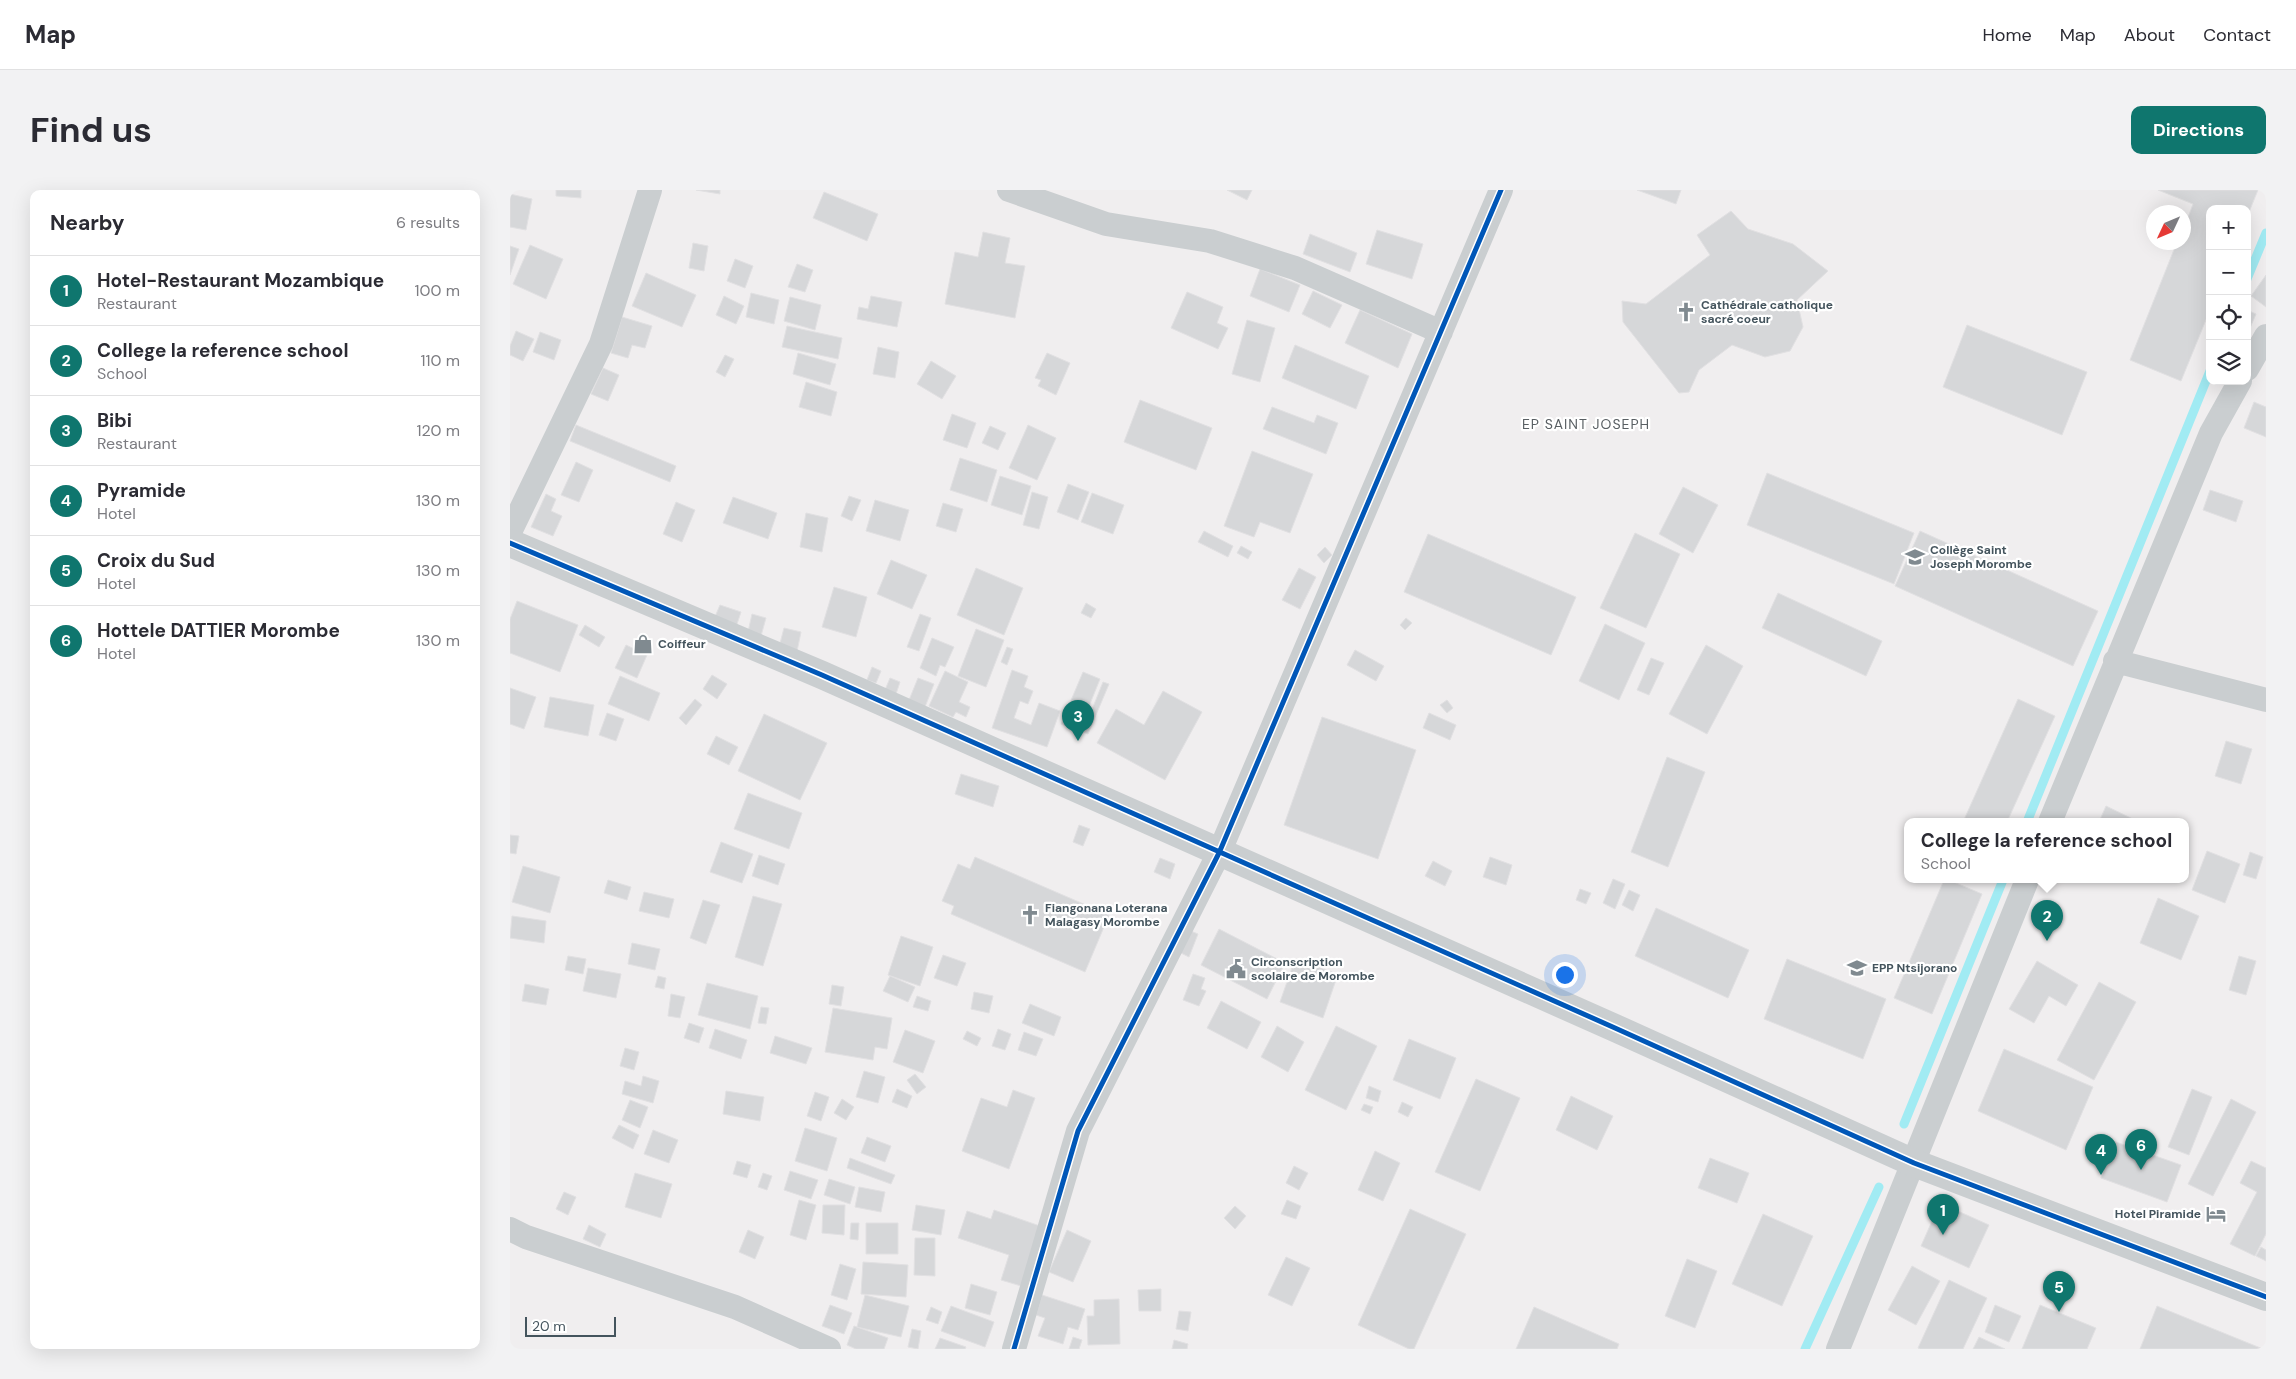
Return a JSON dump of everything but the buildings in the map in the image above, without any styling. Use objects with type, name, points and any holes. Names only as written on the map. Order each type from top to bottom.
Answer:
[{"type":"street","points":[[510,532],[601,344],[650,190]]},
{"type":"street","points":[[1008,190],[1106,224],[1210,241],[1286,265],[1441,332]]},
{"type":"street","points":[[1014,1349],[1078,1131],[1219,853],[1501,190]]},
{"type":"street","points":[[2251,362],[2266,336]]},
{"type":"street","points":[[2052,818],[2211,433],[2238,385]]},
{"type":"street","points":[[510,543],[822,675],[1914,1163],[2266,1297]]},
{"type":"street","points":[[2115,661],[2266,700]]},
{"type":"street","points":[[1838,1349],[2026,883]]},
{"type":"street","points":[[510,1229],[526,1237],[735,1307],[829,1349]]},
{"type":"waterway","points":[[2251,269],[2266,233]]},
{"type":"waterway","points":[[2029,818],[2206,381]]},
{"type":"waterway","points":[[1904,1124],[2002,883]]},
{"type":"waterway","points":[[1805,1349],[1879,1187]]},
{"type":"cycle path","points":[[1014,1349],[1078,1131],[1219,853],[1501,190]]},
{"type":"cycle path","points":[[510,543],[822,675],[1914,1163],[2266,1297]]},
{"type":"place","name":"Cathédrale catholique sacré coeur","points":[[1686,312]]},
{"type":"place","name":"Collège Saint Joseph Morombe","points":[[1915,557]]},
{"type":"place","name":"Coiffeur","points":[[643,644]]},
{"type":"place","name":"Bibi","points":[[1078,741]]},
{"type":"place","name":"Fiangonana Loterana Malagasy Morombe","points":[[1030,915]]},
{"type":"place","name":"College la reference school","points":[[2047,941]]},
{"type":"place","name":"EPP Ntsijorano","points":[[1857,968]]},
{"type":"place","name":"Circonscription scolaire de Morombe","points":[[1236,969]]},
{"type":"place","name":"Hottele DATTIER Morombe","points":[[2141,1170]]},
{"type":"place","name":"Pyramide","points":[[2101,1175]]},
{"type":"place","name":"Hotel Piramide","points":[[2216,1214]]},
{"type":"place","name":"Hotel-Restaurant Mozambique","points":[[1943,1235]]},
{"type":"place","name":"Croix du Sud","points":[[2059,1312]]},
{"type":"district","name":"EP SAINT JOSEPH","points":[[1586,424]]}]
